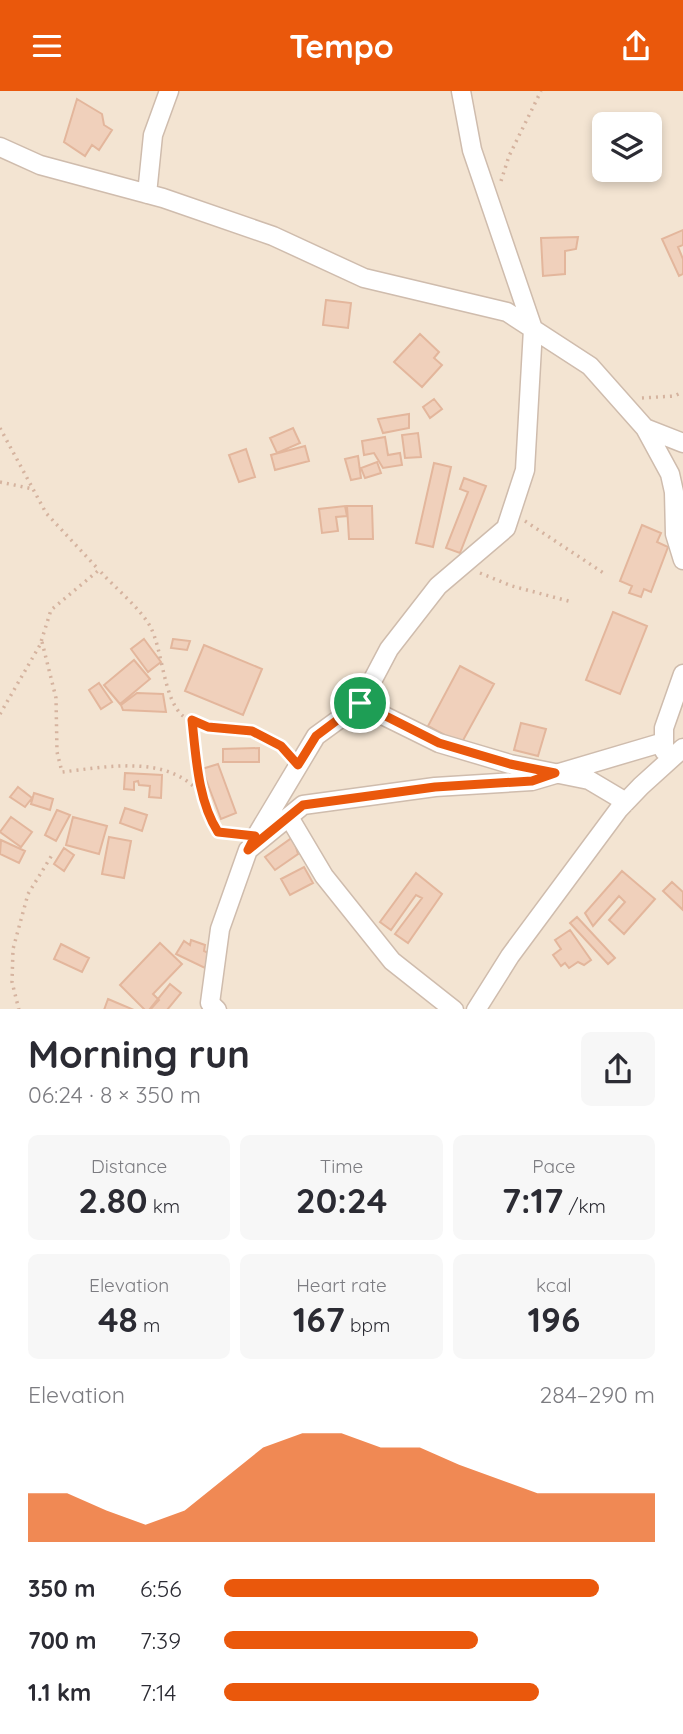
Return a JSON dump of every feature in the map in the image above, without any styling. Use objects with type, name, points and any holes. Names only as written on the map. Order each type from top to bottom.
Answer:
[{"type":"street","points":[[147,194],[153,135],[169,91]]},
{"type":"street","points":[[216,1009],[210,1003],[220,929],[252,843],[316,736],[360,703],[390,649],[438,586],[506,528],[525,470],[533,329],[471,150],[461,91]]},
{"type":"street","points":[[0,147],[40,165],[147,194],[273,236],[364,278],[507,312],[590,366],[645,428],[670,474],[674,492],[675,534],[683,560]]},
{"type":"street","points":[[645,428],[683,443]]},
{"type":"street","points":[[664,765],[668,713],[683,674]]},
{"type":"street","points":[[360,703],[439,743],[510,764],[589,780],[626,802]]},
{"type":"street","points":[[252,843],[303,805],[435,787],[532,781],[664,742]]},
{"type":"street","points":[[477,1009],[510,956],[626,802],[683,748]]},
{"type":"street","points":[[289,817],[324,876],[392,961],[453,1009]]},
{"type":"path","points":[[492,210],[509,156],[541,91]]},
{"type":"path","points":[[623,403],[683,392]]},
{"type":"path","points":[[0,428],[46,513],[149,624],[159,648],[174,703],[184,716],[208,727],[252,731],[281,746],[298,765]]},
{"type":"path","points":[[0,482],[33,489]]},
{"type":"path","points":[[511,513],[605,574]]},
{"type":"path","points":[[461,566],[512,586],[572,602]]},
{"type":"path","points":[[0,714],[42,640],[51,610],[99,571]]},
{"type":"path","points":[[42,640],[56,698],[56,743],[62,772],[151,766],[184,776],[202,795]]},
{"type":"path","points":[[192,720],[202,795],[210,819],[218,832],[252,843]]},
{"type":"path","points":[[19,1009],[12,982],[13,949],[28,894],[52,855]]},
{"type":"shaded area","points":[[0,91],[683,91],[683,1009],[0,1009]]},
{"type":"building","points":[[77,99],[102,114],[104,125],[112,130],[99,150],[92,145],[85,156],[64,142]]},
{"type":"building","points":[[683,230],[683,245],[678,247],[683,259],[683,274],[679,276],[662,239]]},
{"type":"building","points":[[578,237],[576,249],[565,251],[565,274],[543,276],[541,238]]},
{"type":"building","points":[[326,300],[351,303],[348,328],[323,325]]},
{"type":"building","points":[[420,334],[439,352],[434,358],[442,365],[422,387],[394,362]]},
{"type":"building","points":[[434,399],[442,409],[430,418],[423,407]]},
{"type":"building","points":[[409,414],[409,428],[383,433],[378,419]]},
{"type":"building","points":[[293,428],[300,443],[277,453],[270,438]]},
{"type":"building","points":[[418,433],[421,457],[405,458],[402,435]]},
{"type":"building","points":[[385,437],[388,455],[400,453],[402,465],[383,468],[374,453],[364,455],[362,441]]},
{"type":"building","points":[[305,446],[309,461],[275,470],[271,455]]},
{"type":"building","points":[[246,449],[255,477],[239,482],[229,455]]},
{"type":"building","points":[[358,456],[361,478],[351,480],[345,459]]},
{"type":"building","points":[[377,462],[381,473],[365,478],[361,468]]},
{"type":"building","points":[[434,463],[451,467],[433,547],[416,543]]},
{"type":"building","points":[[464,478],[486,486],[460,553],[446,548],[468,492],[460,489]]},
{"type":"building","points":[[345,506],[347,516],[336,517],[338,531],[322,533],[319,509]]},
{"type":"building","points":[[347,506],[372,506],[373,539],[349,539]]},
{"type":"building","points":[[642,525],[661,533],[657,542],[668,547],[651,592],[644,589],[641,597],[629,593],[632,586],[620,581]]},
{"type":"building","points":[[613,612],[647,626],[620,694],[586,680]]},
{"type":"building","points":[[144,639],[161,662],[148,672],[131,649]]},
{"type":"building","points":[[173,639],[190,641],[187,650],[171,648]]},
{"type":"building","points":[[204,645],[262,669],[243,715],[185,691]]},
{"type":"building","points":[[134,660],[150,679],[120,704],[104,685]]},
{"type":"building","points":[[460,666],[494,684],[461,744],[428,726]]},
{"type":"building","points":[[99,683],[112,702],[101,709],[89,690]]},
{"type":"building","points":[[137,693],[163,694],[166,712],[123,710],[121,705]]},
{"type":"building","points":[[521,723],[546,729],[538,756],[514,750]]},
{"type":"building","points":[[259,748],[259,762],[223,762],[223,749]]},
{"type":"building","points":[[218,764],[236,813],[221,819],[202,769]]},
{"type":"building","points":[[125,773],[162,775],[161,798],[149,797],[150,786],[139,785],[138,781],[134,782],[134,790],[124,789]]},
{"type":"building","points":[[18,787],[32,798],[25,807],[10,797]]},
{"type":"building","points":[[34,793],[53,799],[50,810],[31,804]]},
{"type":"building","points":[[125,808],[147,815],[142,831],[120,823]]},
{"type":"building","points":[[57,810],[70,815],[56,841],[45,835]]},
{"type":"building","points":[[11,817],[32,832],[21,847],[0,832]]},
{"type":"building","points":[[73,817],[107,826],[99,854],[66,845]]},
{"type":"building","points":[[109,837],[131,841],[124,878],[102,874]]},
{"type":"building","points":[[293,837],[298,854],[275,870],[265,857]]},
{"type":"building","points":[[1,840],[25,851],[19,863],[0,854]]},
{"type":"building","points":[[64,848],[74,855],[64,871],[54,864]]},
{"type":"building","points":[[304,867],[313,883],[290,895],[281,879]]},
{"type":"building","points":[[622,871],[655,899],[624,934],[609,920],[625,902],[619,896],[593,926],[585,913]]},
{"type":"building","points":[[416,873],[442,894],[408,943],[395,934],[422,898],[416,895],[391,930],[380,922]]},
{"type":"building","points":[[672,882],[683,892],[683,910],[663,891]]},
{"type":"building","points":[[577,917],[615,958],[608,964],[570,923]]},
{"type":"building","points":[[570,930],[591,960],[584,965],[578,962],[569,968],[565,963],[561,966],[553,955],[561,949],[555,940]]},
{"type":"building","points":[[191,940],[205,945],[204,951],[212,955],[205,968],[176,954],[184,941],[190,945]]},
{"type":"building","points":[[160,943],[182,964],[153,994],[159,1000],[151,1009],[144,1009],[120,985]]},
{"type":"building","points":[[61,944],[89,958],[82,972],[54,959]]},
{"type":"building","points":[[170,984],[181,993],[168,1009],[150,1009]]},
{"type":"building","points":[[108,999],[132,1009],[104,1009]]},
{"type":"route","points":[[360,703],[439,743],[510,764],[555,773],[532,781],[435,787],[303,805],[248,850],[255,836],[218,832],[210,819],[202,795],[192,720],[208,727],[252,731],[281,746],[298,765],[316,736],[360,703]]}]
